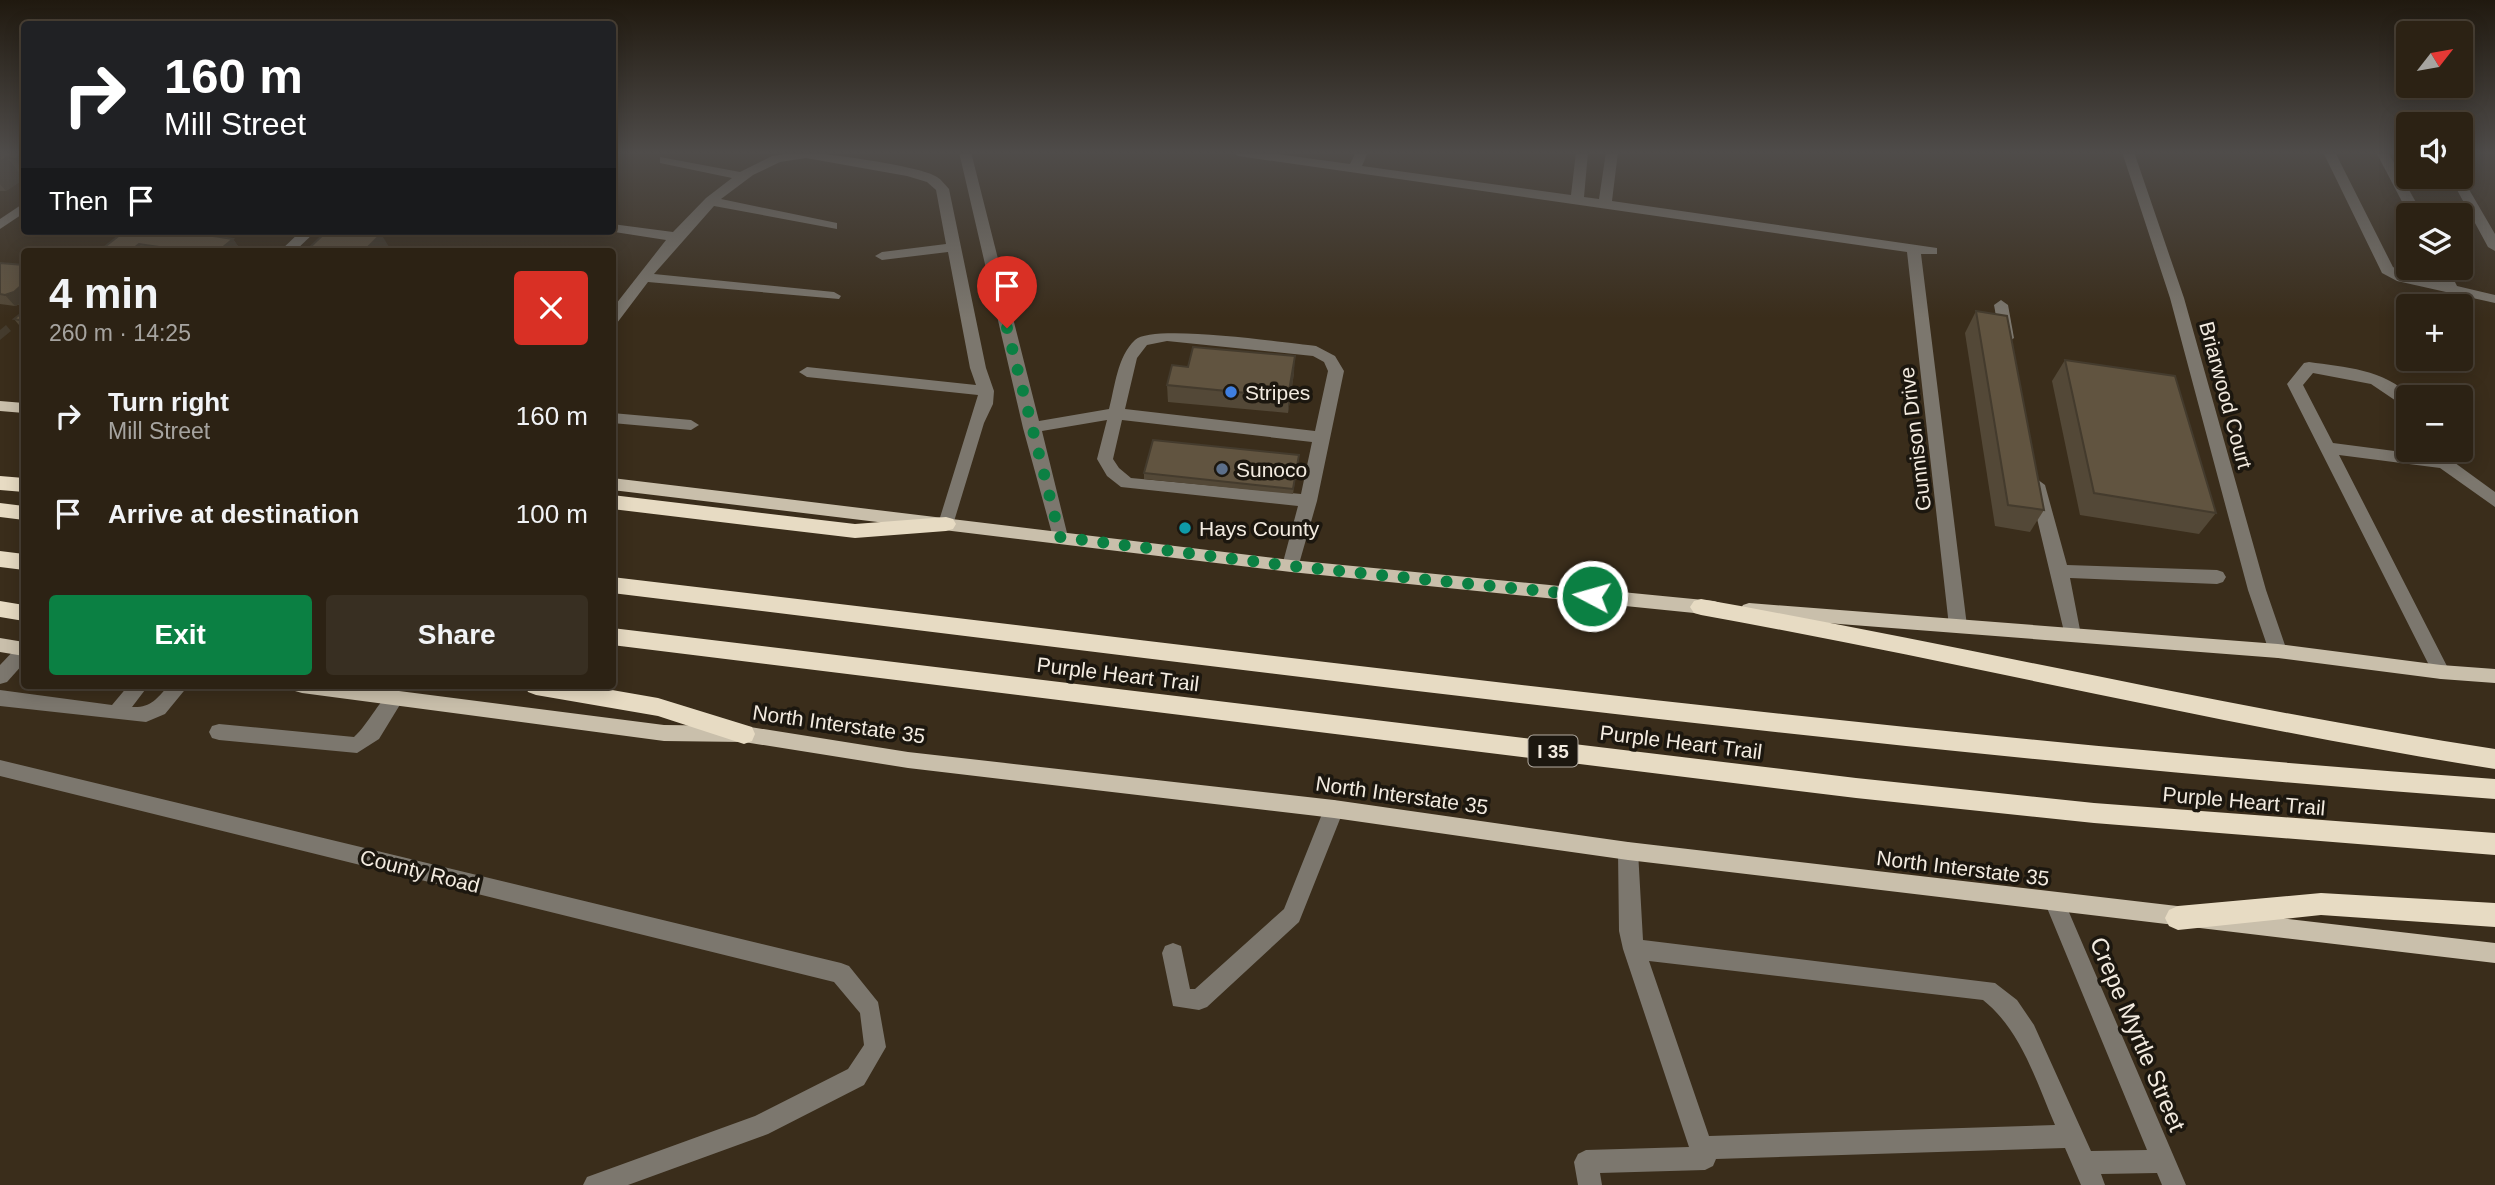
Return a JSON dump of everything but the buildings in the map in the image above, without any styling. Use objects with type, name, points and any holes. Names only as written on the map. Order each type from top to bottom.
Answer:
[{"type":"highway","points":[[0,483],[21,485]]},
{"type":"highway","points":[[616,502],[855,531],[946,524]]},
{"type":"highway","points":[[0,510],[21,513]]},
{"type":"highway","points":[[0,559],[21,562]]},
{"type":"highway","name":"Purple Heart Trail","points":[[616,585],[1872,734],[2245,771],[2495,789]]},
{"type":"highway","points":[[1701,607],[1944,652],[2188,705],[2404,745],[2495,758]]},
{"type":"highway","points":[[0,610],[21,613]]},
{"type":"highway","name":"Purple Heart Trail","points":[[616,636],[1856,788],[2094,813],[2495,844]]},
{"type":"highway","points":[[554,689],[659,706],[744,734]]},
{"type":"highway","points":[[2179,918],[2321,904],[2495,915]]},
{"type":"main road","points":[[616,484],[1290,566],[1701,607],[2278,651],[2441,672],[2495,676]]},
{"type":"main road","points":[[0,645],[21,649]]},
{"type":"main road","name":"North Interstate 35","points":[[325,689],[664,733],[744,734],[908,760],[1334,809],[1628,851],[2179,918],[2495,953]]},
{"type":"street","points":[[616,313],[677,237],[705,207]]},
{"type":"street","points":[[741,207],[832,226]]},
{"type":"street","points":[[946,207],[978,368],[986,391],[985,404],[946,524]]},
{"type":"street","points":[[978,207],[1031,429],[1060,537]]},
{"type":"street","points":[[1628,207],[1932,251]]},
{"type":"street","name":"Briarwood Court","points":[[2147,207],[2177,298],[2257,590],[2278,651]]},
{"type":"street","points":[[2356,207],[2387,270],[2402,278],[2495,299]]},
{"type":"street","points":[[2473,207],[2495,247]]},
{"type":"street","points":[[0,225],[21,209]]},
{"type":"street","points":[[616,229],[677,237]]},
{"type":"street","points":[[290,248],[305,235]]},
{"type":"street","points":[[882,256],[954,247]]},
{"type":"street","name":"Gunnison Drive","points":[[1913,248],[1958,626]]},
{"type":"street","points":[[644,277],[834,296]]},
{"type":"street","points":[[2447,280],[2451,289]]},
{"type":"street","points":[[2001,305],[2011,358]]},
{"type":"street","points":[[1290,566],[1309,501],[1320,437],[1336,371],[1330,359],[1316,351],[1167,336],[1142,341],[1130,357],[1105,459],[1112,472],[1127,483],[1309,501]]},
{"type":"street","points":[[2396,390],[2372,378],[2309,368],[2295,384],[2441,672]]},
{"type":"street","points":[[807,372],[986,391]]},
{"type":"street","points":[[1031,429],[1094,416],[1118,414],[1320,437]]},
{"type":"street","points":[[616,418],[691,425]]},
{"type":"street","points":[[2327,448],[2396,453]]},
{"type":"street","points":[[2449,462],[2495,501]]},
{"type":"street","points":[[2033,464],[2060,571],[2072,635]]},
{"type":"street","points":[[2060,571],[2217,577]]},
{"type":"street","points":[[0,677],[21,653]]},
{"type":"street","points":[[116,713],[136,689]]},
{"type":"street","points":[[0,698],[146,717],[158,710],[176,689]]},
{"type":"street","points":[[219,732],[357,745],[372,733],[394,698]]},
{"type":"street","name":"County Road","points":[[0,768],[841,973],[870,1009],[875,1046],[856,1077],[760,1126],[595,1185]]},
{"type":"street","points":[[1172,953],[1181,999],[1199,1000],[1292,915],[1334,809]]},
{"type":"street","points":[[1590,1185],[1586,1162],[1705,1158],[1634,949],[1630,931],[1628,851]]},
{"type":"street","name":"Crepe Myrtle Street","points":[[2055,903],[2174,1185]]},
{"type":"street","points":[[1634,949],[1987,990],[2009,1007],[2026,1033],[2088,1174],[2162,1161]]},
{"type":"street","points":[[1702,1148],[2072,1136]]},
{"type":"place","name":"Stripes","points":[[1231,392]]},
{"type":"place","name":"Sunoco","points":[[1222,469]]},
{"type":"place","name":"Hays County","points":[[1185,528]]},
{"type":"route","points":[[1007,328],[1060,537],[1290,566],[1592,596]]}]
